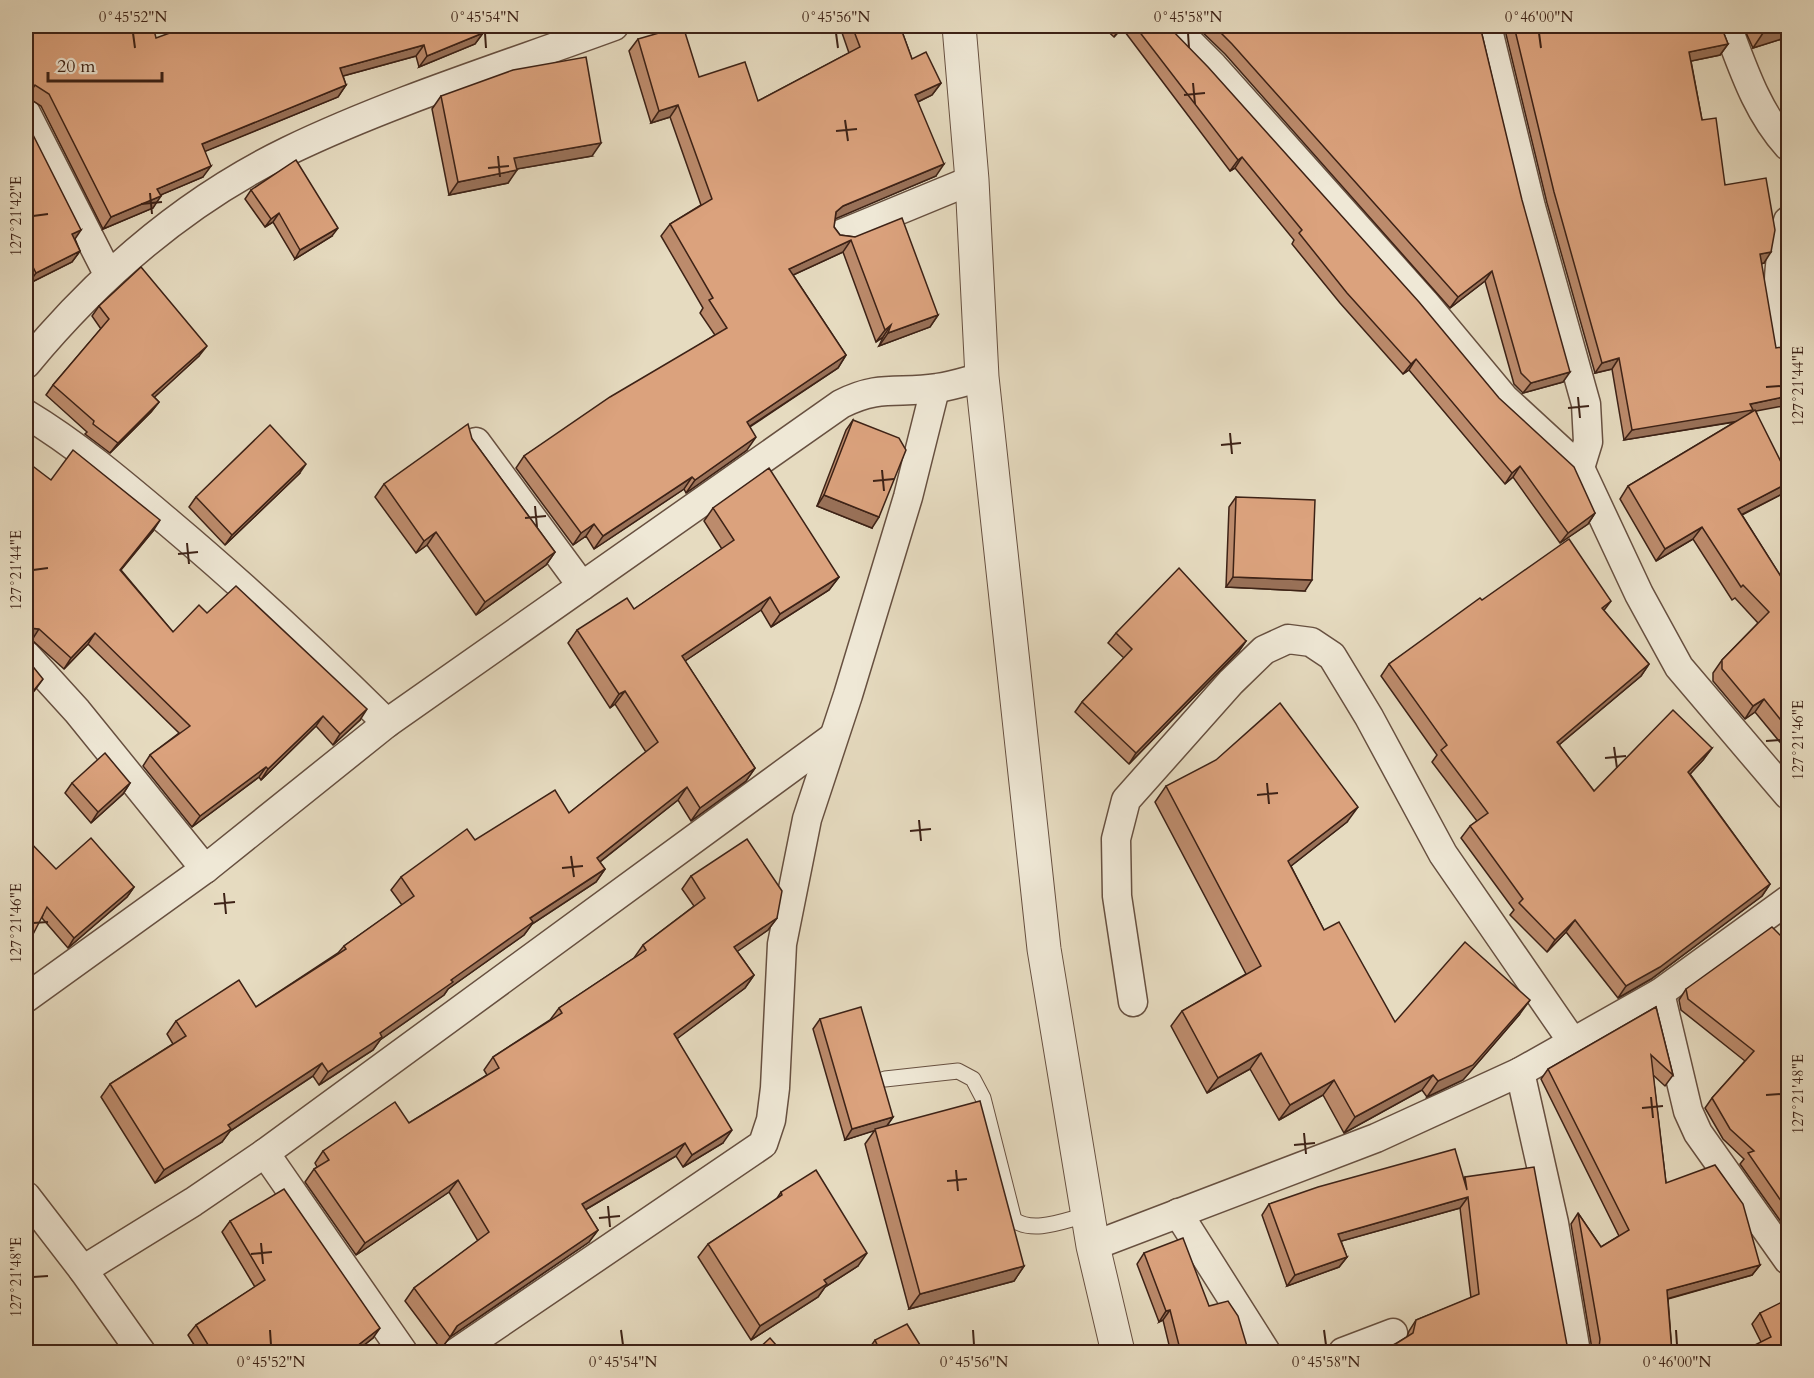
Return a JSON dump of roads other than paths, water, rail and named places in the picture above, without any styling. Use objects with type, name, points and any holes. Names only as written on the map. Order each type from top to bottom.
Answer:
[{"type":"street","points":[[26,364],[63,318],[108,274],[200,203],[287,152],[416,98],[614,26]]},
{"type":"street","points":[[959,26],[972,180],[982,377],[1044,949],[1090,1230],[1118,1353]]},
{"type":"street","points":[[1173,26],[1214,66],[1424,302],[1504,398],[1580,468],[1639,594],[1679,666],[1788,795]]},
{"type":"street","points":[[1487,26],[1531,207],[1586,404],[1588,442],[1580,468]]},
{"type":"street","points":[[1727,26],[1749,84],[1772,128],[1788,146]]},
{"type":"street","points":[[26,113],[108,274]]},
{"type":"street","points":[[841,234],[972,180]]},
{"type":"street","points":[[1788,221],[1777,277],[1782,318],[1788,341]]},
{"type":"street","points":[[26,998],[205,869],[387,723],[841,404],[859,395],[892,389],[935,389],[982,377]]},
{"type":"street","points":[[457,1353],[763,1144],[771,1120],[775,1088],[782,944],[807,819],[848,695],[908,497],[935,389]]},
{"type":"street","points":[[26,414],[124,485],[217,564],[300,638],[387,723]]},
{"type":"street","points":[[476,442],[582,586]]},
{"type":"street","points":[[1133,1002],[1117,896],[1116,839],[1126,800],[1231,682],[1264,650],[1288,639],[1311,642],[1332,656],[1369,717],[1443,854],[1572,1041]]},
{"type":"street","points":[[26,655],[77,711],[205,869]]},
{"type":"street","points":[[83,1270],[193,1202],[265,1153],[832,738]]},
{"type":"street","points":[[1090,1230],[1178,1214],[1376,1138],[1520,1072],[1660,993],[1788,900]]},
{"type":"street","points":[[1660,993],[1688,1111],[1698,1133],[1788,1260]]},
{"type":"street","points":[[1520,1072],[1554,1223],[1576,1353]]},
{"type":"street","points":[[265,1153],[404,1353]]},
{"type":"street","points":[[26,1196],[83,1270],[141,1353]]},
{"type":"street","points":[[1178,1214],[1266,1353]]},
{"type":"street","points":[[1343,1353],[1394,1334]]},
{"type":"lane","points":[[885,1079],[958,1071],[973,1079],[983,1098],[1014,1220],[1023,1226],[1090,1230]]}]
